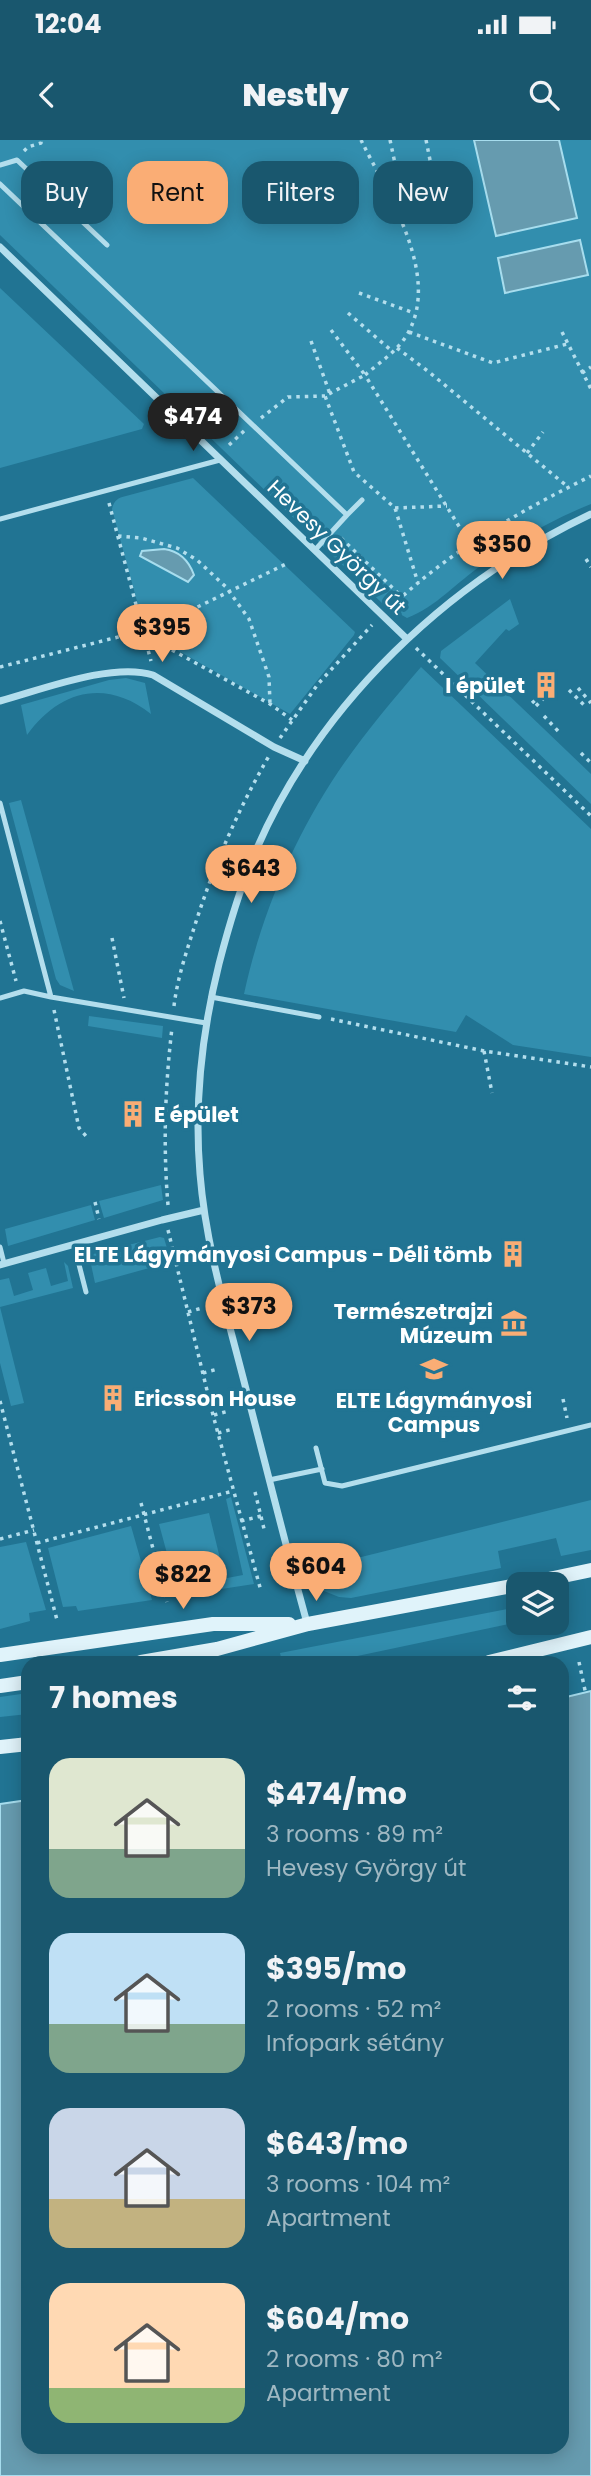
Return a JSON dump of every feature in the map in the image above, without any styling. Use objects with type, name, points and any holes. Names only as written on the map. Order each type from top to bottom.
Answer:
[{"type":"street","name":"Hevesy György út","points":[[0,247],[408,639]]},
{"type":"street","points":[[307,1624],[229,1323],[204,1210],[199,1085],[211,997],[229,928],[258,847],[305,761],[351,701],[387,659],[453,599],[508,560],[591,514]]},
{"type":"street","points":[[0,701],[109,672],[140,671],[153,675],[274,747],[305,761]]},
{"type":"street","points":[[2,1264],[204,1210]]},
{"type":"street","points":[[569,1575],[591,1570]]},
{"type":"street","points":[[176,1656],[217,1649],[307,1624],[506,1587]]},
{"type":"street","points":[[0,1655],[213,1624],[307,1624]]},
{"type":"street","points":[[513,1656],[591,1637]]},
{"type":"street","points":[[0,1686],[21,1683]]},
{"type":"street","points":[[0,1747],[21,1745]]},
{"type":"lane","points":[[0,165],[17,160],[107,245]]},
{"type":"lane","points":[[0,184],[347,515]]},
{"type":"lane","points":[[0,519],[220,460]]},
{"type":"lane","points":[[315,550],[362,500]]},
{"type":"lane","points":[[0,803],[51,997]]},
{"type":"lane","points":[[0,998],[24,992],[206,1023]]},
{"type":"lane","points":[[211,997],[319,1017]]},
{"type":"lane","points":[[74,1245],[86,1292]]},
{"type":"lane","points":[[0,1247],[2,1264]]},
{"type":"lane","points":[[316,1448],[325,1483],[342,1486],[591,1425]]},
{"type":"lane","points":[[269,1480],[322,1469]]},
{"type":"path","points":[[28,147],[41,144],[41,140]]},
{"type":"path","points":[[361,140],[373,164]]},
{"type":"path","points":[[390,140],[394,161]]},
{"type":"path","points":[[426,140],[430,161]]},
{"type":"path","points":[[229,445],[288,397],[328,395],[365,375],[395,350],[409,332],[418,293],[418,271],[403,224]]},
{"type":"path","points":[[359,293],[414,313]]},
{"type":"path","points":[[348,313],[395,350],[429,372],[568,487]]},
{"type":"path","points":[[331,330],[365,375],[470,544]]},
{"type":"path","points":[[409,332],[493,363],[567,344]]},
{"type":"path","points":[[562,332],[591,389]]},
{"type":"path","points":[[311,341],[354,472],[395,508],[418,583]]},
{"type":"path","points":[[582,373],[591,367]]},
{"type":"path","points":[[526,453],[542,432]]},
{"type":"path","points":[[261,1591],[168,1232],[165,1120],[167,1071],[176,994],[189,944],[221,849],[253,784],[274,747],[318,684],[362,634],[418,583],[470,544],[591,476]]},
{"type":"path","points":[[106,491],[153,675]]},
{"type":"path","points":[[395,508],[447,506]]},
{"type":"path","points":[[333,530],[402,597]]},
{"type":"path","points":[[118,536],[141,538],[177,548],[197,561],[230,592],[248,619],[267,668],[270,704]]},
{"type":"path","points":[[586,559],[591,567]]},
{"type":"path","points":[[144,633],[288,563]]},
{"type":"path","points":[[408,639],[591,816]]},
{"type":"path","points":[[578,688],[591,703]]},
{"type":"path","points":[[569,690],[584,705]]},
{"type":"path","points":[[533,704],[540,697]]},
{"type":"path","points":[[544,716],[558,731]]},
{"type":"path","points":[[581,753],[591,763]]},
{"type":"path","points":[[0,921],[19,993]]},
{"type":"path","points":[[112,938],[126,1009]]},
{"type":"path","points":[[0,947],[6,944]]},
{"type":"path","points":[[51,997],[79,1128],[86,1136]]},
{"type":"path","points":[[319,1017],[484,1051],[591,1067]]},
{"type":"path","points":[[484,1051],[492,1093]]},
{"type":"path","points":[[95,1202],[99,1219]]},
{"type":"path","points":[[187,1312],[202,1308]]},
{"type":"path","points":[[203,1373],[218,1369]]},
{"type":"path","points":[[563,1399],[570,1430]]},
{"type":"path","points":[[0,1401],[57,1620]]},
{"type":"path","points":[[214,1415],[229,1411]]},
{"type":"path","points":[[218,1433],[233,1429]]},
{"type":"path","points":[[37,1542],[233,1491]]},
{"type":"path","points":[[255,1492],[265,1532]]},
{"type":"path","points":[[141,1503],[167,1602]]},
{"type":"path","points":[[242,1521],[261,1516]]},
{"type":"path","points":[[0,1539],[34,1530]]},
{"type":"path","points":[[579,1662],[586,1695]]},
{"type":"shaded area","points":[[0,140],[591,140],[591,504],[508,547],[437,601],[407,618],[384,605],[0,235]]},
{"type":"shaded area","points":[[474,140],[559,140],[577,218],[496,236]]},
{"type":"shaded area","points":[[580,240],[588,275],[505,293],[498,258]]},
{"type":"shaded area","points":[[0,288],[144,424],[142,429],[0,468]]},
{"type":"shaded area","points":[[193,478],[355,632],[290,714],[149,636],[144,627],[112,509],[115,501],[121,498]]},
{"type":"shaded area","points":[[164,549],[179,554],[189,565],[194,575],[188,582],[140,556],[142,551]]},
{"type":"shaded area","points":[[510,599],[519,624],[509,631],[506,629],[475,663],[591,774],[591,804],[440,658],[441,651]]},
{"type":"shaded area","points":[[421,667],[591,829],[591,1057],[513,1045],[466,1015],[456,1032],[244,994],[269,907],[307,824],[348,758]]},
{"type":"shaded area","points":[[126,678],[145,683],[151,714],[117,696],[84,694],[68,699],[54,708],[27,735],[21,705],[109,680]]},
{"type":"shaded area","points":[[21,800],[74,991],[60,985],[56,979],[9,803]]},
{"type":"shaded area","points":[[89,1016],[163,1026],[162,1038],[88,1026]]},
{"type":"shaded area","points":[[161,1185],[163,1200],[104,1218],[99,1201]]},
{"type":"shaded area","points":[[91,1205],[95,1220],[8,1246],[5,1229]]},
{"type":"shaded area","points":[[164,1238],[171,1262],[95,1283],[89,1255]]},
{"type":"shaded area","points":[[64,1262],[68,1266],[73,1288],[0,1307],[0,1280],[9,1278],[14,1296],[33,1290],[28,1273],[46,1268],[51,1286],[68,1281]]},
{"type":"shaded area","points":[[0,1307],[24,1403],[11,1406],[0,1363]]},
{"type":"shaded area","points":[[231,1497],[254,1584],[176,1596],[175,1588],[243,1575],[226,1499]]},
{"type":"shaded area","points":[[591,1500],[591,1550],[561,1556],[556,1538],[498,1551],[501,1568],[351,1598],[339,1597],[319,1589],[329,1586],[325,1566]]},
{"type":"shaded area","points":[[209,1513],[224,1575],[175,1583],[159,1524]]},
{"type":"shaded area","points":[[131,1526],[152,1600],[78,1611],[76,1606],[63,1607],[48,1548]]},
{"type":"shaded area","points":[[26,1542],[46,1610],[29,1613],[30,1621],[0,1629],[0,1547]]},
{"type":"shaded area","points":[[506,1609],[506,1625],[357,1656],[281,1656],[280,1653]]},
{"type":"shaded area","points":[[591,1691],[591,2476],[0,2476],[0,1804],[21,1801],[21,2454],[569,2454],[569,1696]]},
{"type":"shaded area","points":[[21,1694],[21,1715],[0,1717],[0,1697]]},
{"type":"place","name":"I épület","points":[[546,685]]},
{"type":"place","name":"E épület","points":[[133,1114]]},
{"type":"place","name":"ELTE Lágymányosi Campus - Déli tömb","points":[[513,1254]]},
{"type":"place","name":"Természetrajzi Múzeum","points":[[514,1323]]},
{"type":"place","name":"ELTE Lágymányosi Campus","points":[[434,1369]]},
{"type":"place","name":"Ericsson House","points":[[113,1398]]}]
